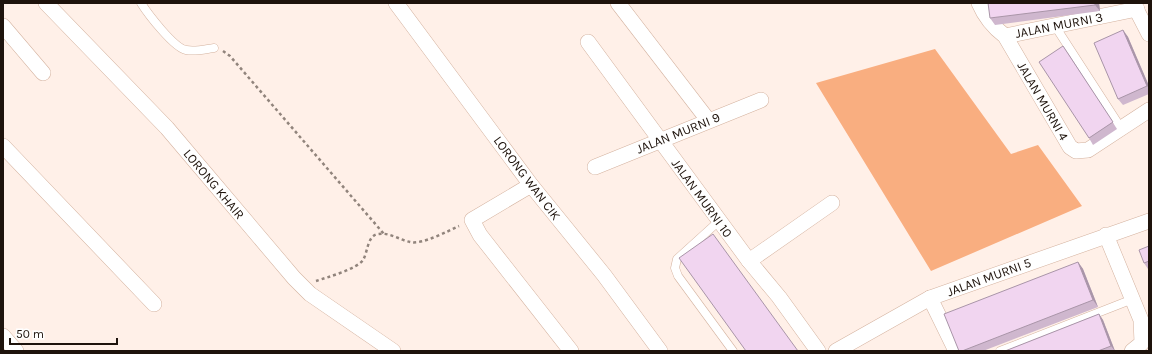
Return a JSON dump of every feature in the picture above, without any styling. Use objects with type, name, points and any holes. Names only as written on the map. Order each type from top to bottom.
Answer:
[{"type":"street","name":"LORONG KHAIR","points":[[46,3],[167,128],[303,287],[310,294],[393,351]]},
{"type":"street","name":"LORONG WAN CIK","points":[[396,3],[530,185],[604,275],[660,351]]},
{"type":"street","points":[[618,3],[708,120]]},
{"type":"street","points":[[979,3],[983,13],[994,28],[1005,36]]},
{"type":"street","points":[[1135,6],[1149,34]]},
{"type":"street","name":"JALAN MURNI 3","points":[[1005,36],[1055,26],[1135,6]]},
{"type":"street","points":[[3,26],[43,73]]},
{"type":"street","name":"JALAN MURNI 4","points":[[1005,36],[1070,147],[1076,151],[1088,150],[1149,110]]},
{"type":"street","name":"JALAN MURNI 10","points":[[588,42],[719,221],[749,261],[779,297],[818,351]]},
{"type":"street","name":"JALAN MURNI 9","points":[[595,167],[708,120],[761,100]]},
{"type":"street","points":[[3,146],[154,304]]},
{"type":"street","points":[[530,185],[472,220],[480,235],[571,351]]},
{"type":"street","points":[[749,261],[832,203]]},
{"type":"street","name":"JALAN MURNI 5","points":[[836,351],[930,298],[1149,221]]},
{"type":"street","points":[[1106,235],[1141,320],[1142,343],[1132,351]]},
{"type":"street","points":[[930,298],[956,351]]},
{"type":"street","points":[[3,336],[16,351]]},
{"type":"lane","points":[[141,3],[148,14],[179,47],[193,51],[214,48]]},
{"type":"lane","points":[[1055,26],[1121,128]]},
{"type":"lane","points":[[719,221],[677,258],[675,268],[678,276],[733,351]]},
{"type":"lane","points":[[1000,351],[1133,299]]},
{"type":"path","points":[[214,48],[223,51],[230,56],[384,234]]},
{"type":"path","points":[[303,287],[355,266],[363,260],[372,238],[376,234],[384,234],[410,242],[418,242],[472,220]]},
{"type":"shaded area","points":[[935,49],[1011,154],[1038,145],[1082,206],[931,271],[816,83]]},
{"type":"building","points":[[988,3],[1095,3],[1095,5],[990,18]]},
{"type":"building","points":[[1123,30],[1147,86],[1118,99],[1094,43]]},
{"type":"building","points":[[1063,46],[1113,122],[1089,138],[1039,62]]},
{"type":"building","points":[[713,234],[798,351],[746,351],[679,258]]},
{"type":"building","points":[[1149,246],[1149,261],[1144,263],[1139,250]]},
{"type":"building","points":[[1078,262],[1093,300],[959,351],[944,314]]},
{"type":"building","points":[[1099,314],[1111,346],[1098,351],[1005,351]]}]
